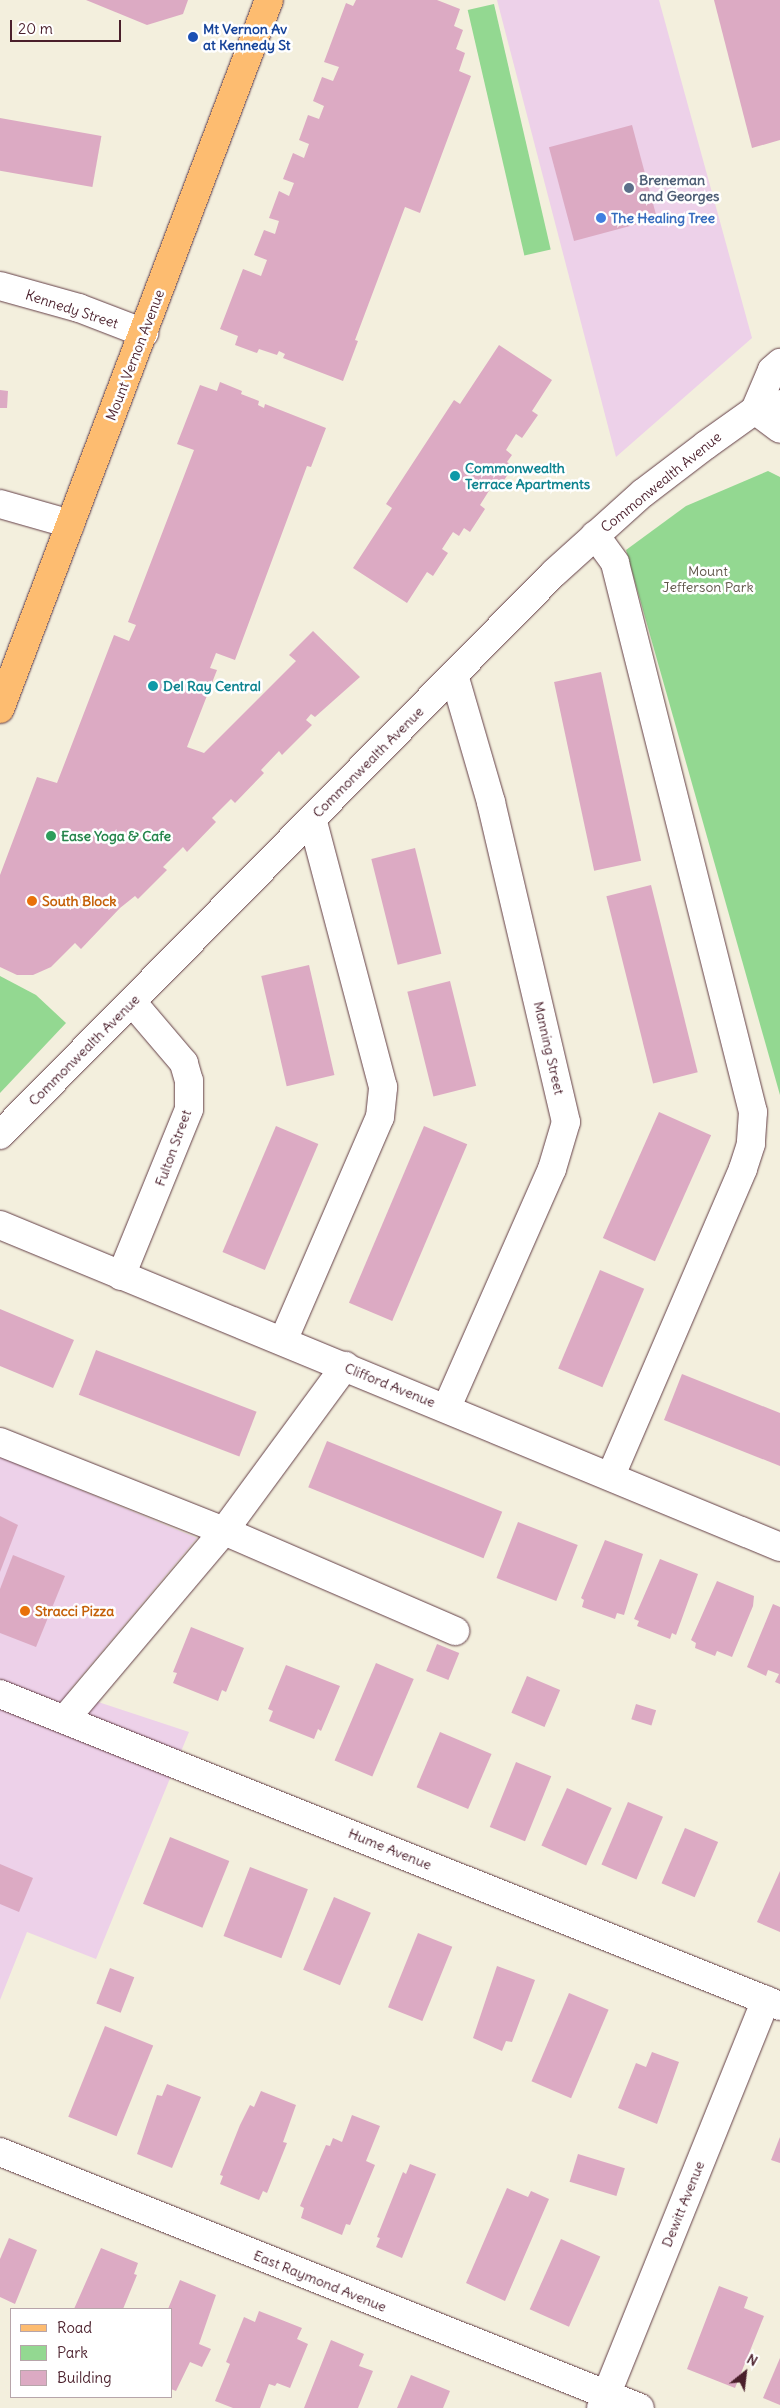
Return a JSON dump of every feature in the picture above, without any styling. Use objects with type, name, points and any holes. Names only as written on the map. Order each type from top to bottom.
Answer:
[{"type":"main road","name":"Mount Vernon Avenue","points":[[0,709],[269,0]]},
{"type":"street","name":"Kennedy Street","points":[[0,286],[79,308],[144,333]]},
{"type":"street","points":[[780,363],[772,370],[768,407],[780,429]]},
{"type":"street","name":"Commonwealth Avenue","points":[[0,1134],[595,535],[643,493],[768,407]]},
{"type":"street","points":[[0,504],[70,524]]},
{"type":"street","points":[[595,535],[615,562],[752,1112],[751,1144],[743,1169],[611,1476]]},
{"type":"street","name":"Manning Street","points":[[447,1407],[552,1169],[566,1122],[491,802],[454,675]]},
{"type":"street","points":[[283,1341],[380,1117],[383,1087],[312,819]]},
{"type":"street","name":"Fulton Street","points":[[122,1276],[189,1109],[189,1081],[184,1064],[132,1002]]},
{"type":"street","name":"Clifford Avenue","points":[[0,1225],[447,1407],[780,1546]]},
{"type":"street","points":[[65,1719],[224,1531],[345,1366]]},
{"type":"street","points":[[0,1442],[224,1531],[455,1631]]},
{"type":"street","name":"Hume Avenue","points":[[0,1694],[773,2003]]},
{"type":"street","name":"Dewitt Avenue","points":[[604,2401],[773,2003]]},
{"type":"street","name":"East Raymond Avenue","points":[[0,2152],[604,2401],[640,2408]]},
{"type":"shaded area","points":[[497,0],[659,0],[752,338],[616,457]]},
{"type":"shaded area","points":[[0,1457],[197,1538],[68,1692],[189,1732],[96,1959],[27,1932],[0,2000]]},
{"type":"green space","points":[[494,4],[551,250],[524,256],[468,10]]},
{"type":"green space","name":"Mount Jefferson Park","points":[[768,471],[780,477],[780,1095],[626,550],[686,506]]},
{"type":"green space","points":[[0,976],[36,995],[66,1023],[0,1093]]},
{"type":"building","points":[[86,0],[188,0],[183,14],[147,25]]},
{"type":"building","points":[[356,0],[437,0],[460,9],[454,26],[463,30],[456,49],[465,53],[459,71],[471,76],[420,213],[405,207],[355,340],[358,341],[343,381],[283,358],[285,354],[279,351],[277,355],[259,349],[257,353],[235,345],[238,336],[220,329],[243,269],[261,276],[267,260],[254,255],[264,230],[275,234],[279,221],[269,218],[279,191],[289,196],[294,183],[283,179],[293,153],[304,158],[309,144],[299,140],[308,115],[319,119],[324,106],[313,101],[322,77],[333,81],[339,67],[324,62],[346,3],[353,6]]},
{"type":"building","points":[[714,0],[780,0],[780,140],[752,148]]},
{"type":"building","points":[[0,118],[101,136],[92,187],[0,171]]},
{"type":"building","points":[[632,125],[657,219],[574,241],[549,147]]},
{"type":"building","name":"Commonwealth Terrace Apartments","points":[[499,345],[552,380],[532,411],[538,415],[522,438],[516,434],[506,450],[512,455],[507,462],[513,466],[498,490],[492,486],[480,505],[485,509],[470,532],[464,528],[459,536],[453,532],[442,549],[448,553],[433,576],[427,572],[407,603],[353,568],[392,508],[386,504],[454,400],[460,404]]},
{"type":"building","name":"Del Ray Central","points":[[220,382],[242,391],[241,394],[259,401],[258,405],[264,408],[265,404],[326,428],[311,467],[307,466],[235,660],[216,653],[210,668],[217,670],[187,747],[204,753],[296,661],[289,655],[313,631],[360,677],[315,717],[311,714],[306,720],[312,725],[282,755],[279,751],[261,770],[264,773],[235,803],[231,799],[212,818],[216,822],[187,852],[183,847],[163,867],[167,870],[138,899],[135,896],[120,908],[81,949],[75,943],[51,967],[33,975],[17,975],[0,967],[0,875],[37,777],[57,783],[114,635],[129,641],[136,625],[128,622],[194,450],[177,444],[200,385],[217,391]]},
{"type":"building","points":[[0,390],[8,391],[7,408],[0,408]]},
{"type":"building","points":[[601,672],[641,861],[594,871],[554,682]]},
{"type":"building","points":[[415,848],[441,954],[398,965],[371,859]]},
{"type":"building","points":[[651,885],[698,1072],[653,1083],[606,896]]},
{"type":"building","points":[[309,965],[334,1075],[287,1086],[261,976]]},
{"type":"building","points":[[450,981],[476,1086],[433,1096],[407,992]]},
{"type":"building","points":[[659,1112],[711,1135],[655,1261],[603,1238]]},
{"type":"building","points":[[276,1126],[318,1144],[265,1270],[222,1252]]},
{"type":"building","points":[[424,1126],[467,1144],[392,1321],[349,1303]]},
{"type":"building","points":[[600,1270],[644,1289],[602,1387],[558,1368]]},
{"type":"building","points":[[0,1309],[74,1340],[53,1388],[0,1366]]},
{"type":"building","points":[[96,1350],[257,1412],[239,1456],[79,1395]]},
{"type":"building","points":[[682,1374],[780,1413],[780,1466],[664,1420]]},
{"type":"building","points":[[327,1441],[502,1512],[484,1558],[308,1487]]},
{"type":"building","points":[[0,1516],[18,1525],[0,1572]]},
{"type":"building","points":[[518,1522],[578,1545],[556,1601],[496,1578]]},
{"type":"building","points":[[605,1540],[643,1554],[624,1615],[617,1613],[615,1619],[582,1607],[584,1600],[581,1598]]},
{"type":"building","name":"Stracci Pizza","points":[[13,1555],[65,1576],[36,1647],[0,1633],[0,1589]]},
{"type":"building","points":[[660,1559],[698,1574],[676,1635],[672,1633],[670,1639],[637,1626],[639,1621],[634,1619]]},
{"type":"building","points":[[717,1581],[754,1596],[753,1606],[732,1657],[717,1651],[715,1656],[695,1648],[696,1643],[691,1640]]},
{"type":"building","points":[[773,1604],[780,1607],[780,1684],[775,1682],[779,1674],[768,1670],[766,1676],[747,1667]]},
{"type":"building","points":[[191,1627],[244,1648],[226,1692],[222,1690],[218,1701],[173,1683],[177,1673],[173,1672]]},
{"type":"building","points":[[437,1644],[459,1653],[448,1680],[426,1671]]},
{"type":"building","points":[[376,1663],[414,1679],[372,1777],[335,1761]]},
{"type":"building","points":[[286,1665],[340,1686],[321,1731],[318,1729],[314,1739],[269,1721],[273,1711],[268,1709]]},
{"type":"building","points":[[527,1676],[560,1690],[545,1727],[511,1713]]},
{"type":"building","points":[[636,1704],[656,1710],[651,1725],[631,1719]]},
{"type":"building","points":[[440,1732],[492,1754],[468,1809],[417,1787]]},
{"type":"building","points":[[516,1762],[551,1776],[525,1841],[490,1827]]},
{"type":"building","points":[[567,1788],[612,1808],[586,1865],[541,1846]]},
{"type":"building","points":[[628,1802],[663,1817],[636,1879],[601,1865]]},
{"type":"building","points":[[685,1828],[718,1842],[695,1897],[662,1883]]},
{"type":"building","points":[[170,1837],[229,1861],[202,1928],[143,1904]]},
{"type":"building","points":[[0,1864],[33,1878],[19,1912],[0,1904]]},
{"type":"building","points":[[250,1867],[308,1889],[281,1958],[223,1936]]},
{"type":"building","points":[[780,1871],[780,1932],[757,1922]]},
{"type":"building","points":[[334,1897],[371,1913],[340,1985],[303,1970]]},
{"type":"building","points":[[418,1933],[452,1947],[422,2021],[388,2007]]},
{"type":"building","points":[[497,1966],[535,1980],[512,2042],[506,2041],[502,2051],[473,2038]]},
{"type":"building","points":[[110,1968],[134,1977],[121,2013],[96,2003]]},
{"type":"building","points":[[569,1993],[609,2010],[571,2098],[531,2081]]},
{"type":"building","points":[[105,2026],[153,2045],[117,2136],[68,2117]]},
{"type":"building","points":[[652,2052],[679,2062],[657,2124],[618,2108],[636,2063],[646,2067]]},
{"type":"building","points":[[167,2084],[201,2097],[172,2168],[137,2154],[157,2095],[162,2096]]},
{"type":"building","points":[[261,2091],[296,2105],[283,2142],[287,2143],[267,2193],[263,2191],[259,2200],[220,2184],[223,2176],[220,2175],[240,2125],[250,2105],[254,2107]]},
{"type":"building","points":[[352,2115],[380,2126],[366,2161],[375,2165],[350,2225],[346,2224],[342,2235],[301,2218],[304,2208],[300,2206],[326,2145],[330,2146],[333,2138],[342,2142]]},
{"type":"building","points":[[780,2137],[780,2163],[771,2160]]},
{"type":"building","points":[[578,2154],[625,2168],[616,2196],[570,2182]]},
{"type":"building","points":[[410,2164],[436,2174],[402,2258],[376,2247],[380,2238],[377,2237],[403,2172],[406,2174]]},
{"type":"building","points":[[507,2188],[528,2197],[531,2191],[549,2199],[505,2301],[466,2283]]},
{"type":"building","points":[[9,2238],[37,2250],[15,2304],[0,2297],[0,2259]]},
{"type":"building","points":[[561,2239],[600,2256],[569,2327],[530,2309]]},
{"type":"building","points":[[101,2248],[138,2263],[134,2274],[137,2275],[123,2308],[74,2308]]},
{"type":"building","points":[[180,2280],[216,2295],[199,2344],[211,2349],[202,2367],[190,2362],[176,2391],[172,2389],[172,2308],[168,2308]]},
{"type":"building","points":[[719,2286],[748,2297],[744,2308],[764,2316],[735,2388],[687,2369]]},
{"type":"building","points":[[259,2311],[302,2328],[297,2339],[308,2344],[290,2388],[277,2383],[275,2386],[269,2384],[260,2408],[233,2408],[215,2401],[230,2364],[226,2362],[244,2317],[255,2322]]},
{"type":"building","points":[[331,2340],[364,2354],[359,2366],[373,2371],[358,2408],[304,2408]]},
{"type":"building","points":[[780,2358],[780,2405],[763,2398]]},
{"type":"building","points":[[411,2375],[450,2391],[443,2408],[397,2408]]},
{"type":"place","name":"Mt Vernon Av at Kennedy St","points":[[193,37]]},
{"type":"place","name":"Breneman and Georges","points":[[629,188]]},
{"type":"place","name":"The Healing Tree","points":[[601,218]]},
{"type":"place","name":"Commonwealth Terrace Apartments","points":[[455,476]]},
{"type":"place","name":"Del Ray Central","points":[[153,686]]},
{"type":"place","name":"Ease Yoga & Cafe","points":[[51,836]]},
{"type":"place","name":"South Block","points":[[32,901]]},
{"type":"place","name":"Stracci Pizza","points":[[25,1611]]}]
